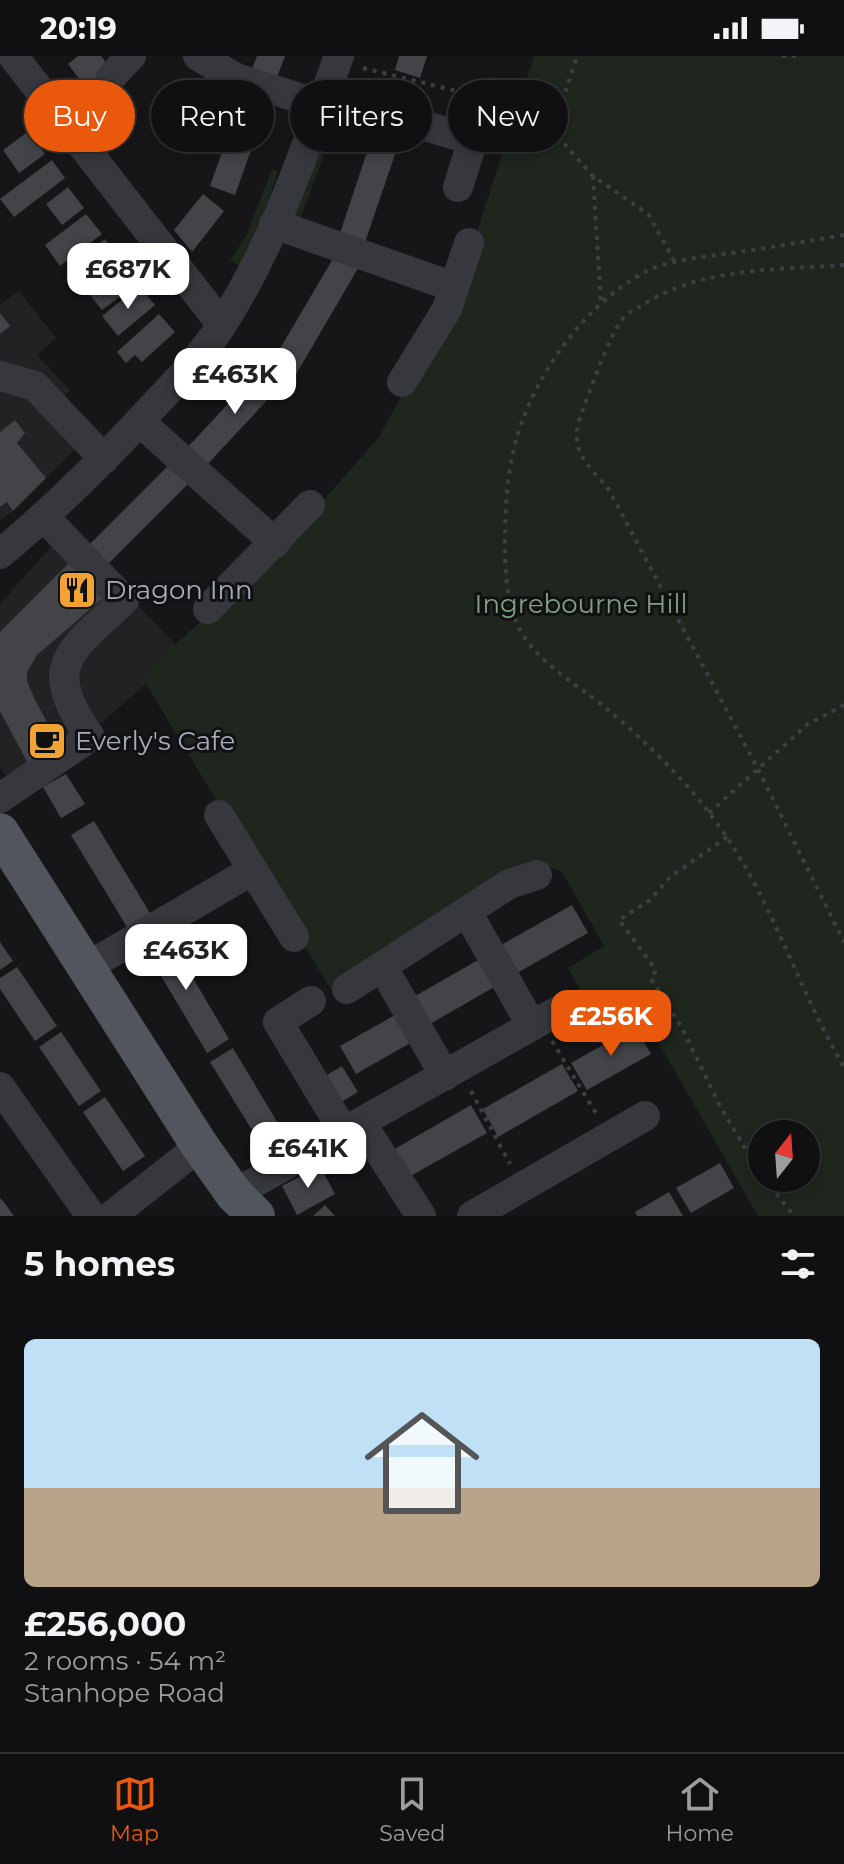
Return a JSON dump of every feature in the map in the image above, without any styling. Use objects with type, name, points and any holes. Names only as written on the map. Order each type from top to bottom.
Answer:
[{"type":"main road","points":[[4,849],[200,1146],[245,1205]]},
{"type":"street","points":[[13,56],[222,325]]},
{"type":"street","points":[[198,56],[236,78],[290,92]]},
{"type":"street","points":[[330,80],[338,58]]},
{"type":"street","points":[[432,129],[473,140],[458,187]]},
{"type":"street","points":[[0,554],[104,459],[195,363],[244,288],[274,224],[302,152]]},
{"type":"street","points":[[274,224],[454,287]]},
{"type":"street","points":[[402,382],[447,309],[469,243]]},
{"type":"street","points":[[0,376],[35,386],[104,459]]},
{"type":"street","points":[[140,422],[275,543]]},
{"type":"street","points":[[208,609],[310,505]]},
{"type":"street","points":[[0,798],[90,737],[70,709],[63,671],[71,653],[124,600],[44,517]]},
{"type":"street","points":[[219,815],[294,937]]},
{"type":"street","points":[[85,968],[253,870]]},
{"type":"street","points":[[347,989],[509,884],[537,875]]},
{"type":"street","points":[[245,1205],[352,1127],[546,1018],[467,912]]},
{"type":"street","points":[[382,966],[452,1072]]},
{"type":"street","points":[[311,1001],[278,1022],[352,1127],[421,1216]]},
{"type":"street","points":[[0,1087],[91,1216]]},
{"type":"street","points":[[472,1216],[645,1116]]},
{"type":"street","points":[[111,1216],[200,1146]]},
{"type":"path","points":[[568,84],[577,56]]},
{"type":"path","points":[[782,56],[802,56]]},
{"type":"path","points":[[338,58],[448,87]]},
{"type":"path","points":[[568,150],[593,176],[648,214],[675,262]]},
{"type":"path","points":[[593,176],[601,304]]},
{"type":"path","points":[[844,235],[675,262],[644,273],[613,293],[568,340],[540,380],[517,435],[508,476],[505,513],[505,573],[514,614],[524,636],[541,657],[641,738],[669,766],[727,837],[768,911],[793,969],[844,1067]]},
{"type":"path","points":[[844,265],[694,280],[653,298],[625,316],[614,334],[576,435],[577,450],[609,490],[758,769],[844,942]]},
{"type":"path","points":[[709,813],[808,724],[844,705]]},
{"type":"path","points":[[727,837],[670,877],[650,900],[619,920],[656,970],[651,979],[682,1028],[721,1108],[748,1152]]},
{"type":"path","points":[[546,1018],[610,1136]]},
{"type":"path","points":[[452,1072],[522,1187]]},
{"type":"path","points":[[775,1192],[794,1216]]},
{"type":"shaded area","points":[[19,291],[56,338],[37,355],[70,390],[63,397],[95,430],[13,511],[0,520],[0,305]]},
{"type":"shaded area","points":[[65,531],[176,645],[148,669],[146,684],[19,794],[0,767],[0,604]]},
{"type":"green space","name":"Ingrebourne Hill","points":[[534,56],[844,56],[844,1216],[758,1216],[634,1000],[598,1022],[568,968],[604,946],[562,872],[541,864],[507,878],[331,990],[146,684],[148,669],[280,550],[379,437],[456,296],[503,152],[568,152],[568,80],[526,80]]},
{"type":"green space","points":[[318,152],[325,152],[300,219],[293,216]]},
{"type":"green space","points":[[272,169],[278,171],[267,205],[239,266],[230,260],[246,236]]},
{"type":"building","points":[[78,56],[101,56],[111,69],[97,80],[80,80],[68,64]]},
{"type":"building","points":[[257,56],[285,56],[275,83],[274,80],[250,74]]},
{"type":"building","points":[[399,56],[427,56],[420,78],[395,70]]},
{"type":"building","points":[[24,135],[24,152],[45,154],[19,173],[3,150]]},
{"type":"building","points":[[222,152],[250,152],[235,195],[210,186]]},
{"type":"building","points":[[367,152],[396,152],[362,251],[337,242]]},
{"type":"building","points":[[52,160],[65,178],[14,217],[0,199]]},
{"type":"building","points":[[68,187],[84,208],[62,225],[46,204]]},
{"type":"building","points":[[203,194],[224,211],[192,252],[174,230]]},
{"type":"building","points":[[86,214],[102,234],[60,266],[45,245]]},
{"type":"building","points":[[105,239],[120,259],[84,287],[69,266]]},
{"type":"building","points":[[337,252],[360,265],[295,376],[272,362]]},
{"type":"building","points":[[122,262],[138,283],[102,310],[86,290]]},
{"type":"building","points":[[139,286],[155,305],[118,336],[102,316]]},
{"type":"building","points":[[0,313],[10,326],[0,334]]},
{"type":"building","points":[[159,314],[175,332],[142,362],[135,355],[126,363],[117,352]]},
{"type":"building","points":[[266,363],[285,381],[204,468],[185,450]]},
{"type":"building","points":[[15,420],[25,433],[17,443],[46,478],[13,511],[7,502],[0,507],[0,432]]},
{"type":"building","points":[[174,460],[193,479],[105,567],[86,548]]},
{"type":"building","points":[[74,558],[109,593],[37,655],[27,672],[34,698],[62,750],[30,767],[0,711],[0,632]]},
{"type":"building","points":[[66,774],[85,804],[61,818],[43,787]]},
{"type":"building","points":[[94,821],[150,913],[127,927],[71,835]]},
{"type":"building","points":[[572,905],[588,933],[508,978],[492,950]]},
{"type":"building","points":[[165,931],[229,1039],[207,1053],[142,944]]},
{"type":"building","points":[[0,942],[13,961],[0,970]]},
{"type":"building","points":[[487,955],[503,982],[423,1028],[408,1000]]},
{"type":"building","points":[[17,967],[57,1026],[35,1041],[0,989],[0,978]]},
{"type":"building","points":[[404,1010],[419,1038],[356,1074],[340,1046]]},
{"type":"building","points":[[635,1027],[651,1054],[587,1090],[571,1063]]},
{"type":"building","points":[[61,1032],[101,1091],[79,1106],[39,1047]]},
{"type":"building","points":[[233,1048],[279,1125],[257,1138],[210,1062]]},
{"type":"building","points":[[562,1064],[578,1091],[498,1137],[483,1109]]},
{"type":"building","points":[[342,1066],[358,1092],[333,1107],[317,1081]]},
{"type":"building","points":[[105,1097],[145,1156],[123,1171],[83,1112]]},
{"type":"building","points":[[471,1105],[487,1133],[407,1178],[391,1151]]},
{"type":"building","points":[[720,1163],[734,1188],[691,1213],[676,1188]]},
{"type":"building","points":[[320,1166],[335,1194],[297,1215],[282,1186]]},
{"type":"building","points":[[669,1192],[683,1216],[637,1216],[635,1212]]},
{"type":"building","points":[[0,1198],[3,1201],[14,1216],[0,1216]]},
{"type":"building","points":[[325,1205],[335,1216],[313,1216]]},
{"type":"place","name":"Dragon Inn","points":[[77,590]]},
{"type":"place","name":"Everly's Cafe","points":[[47,741]]}]
